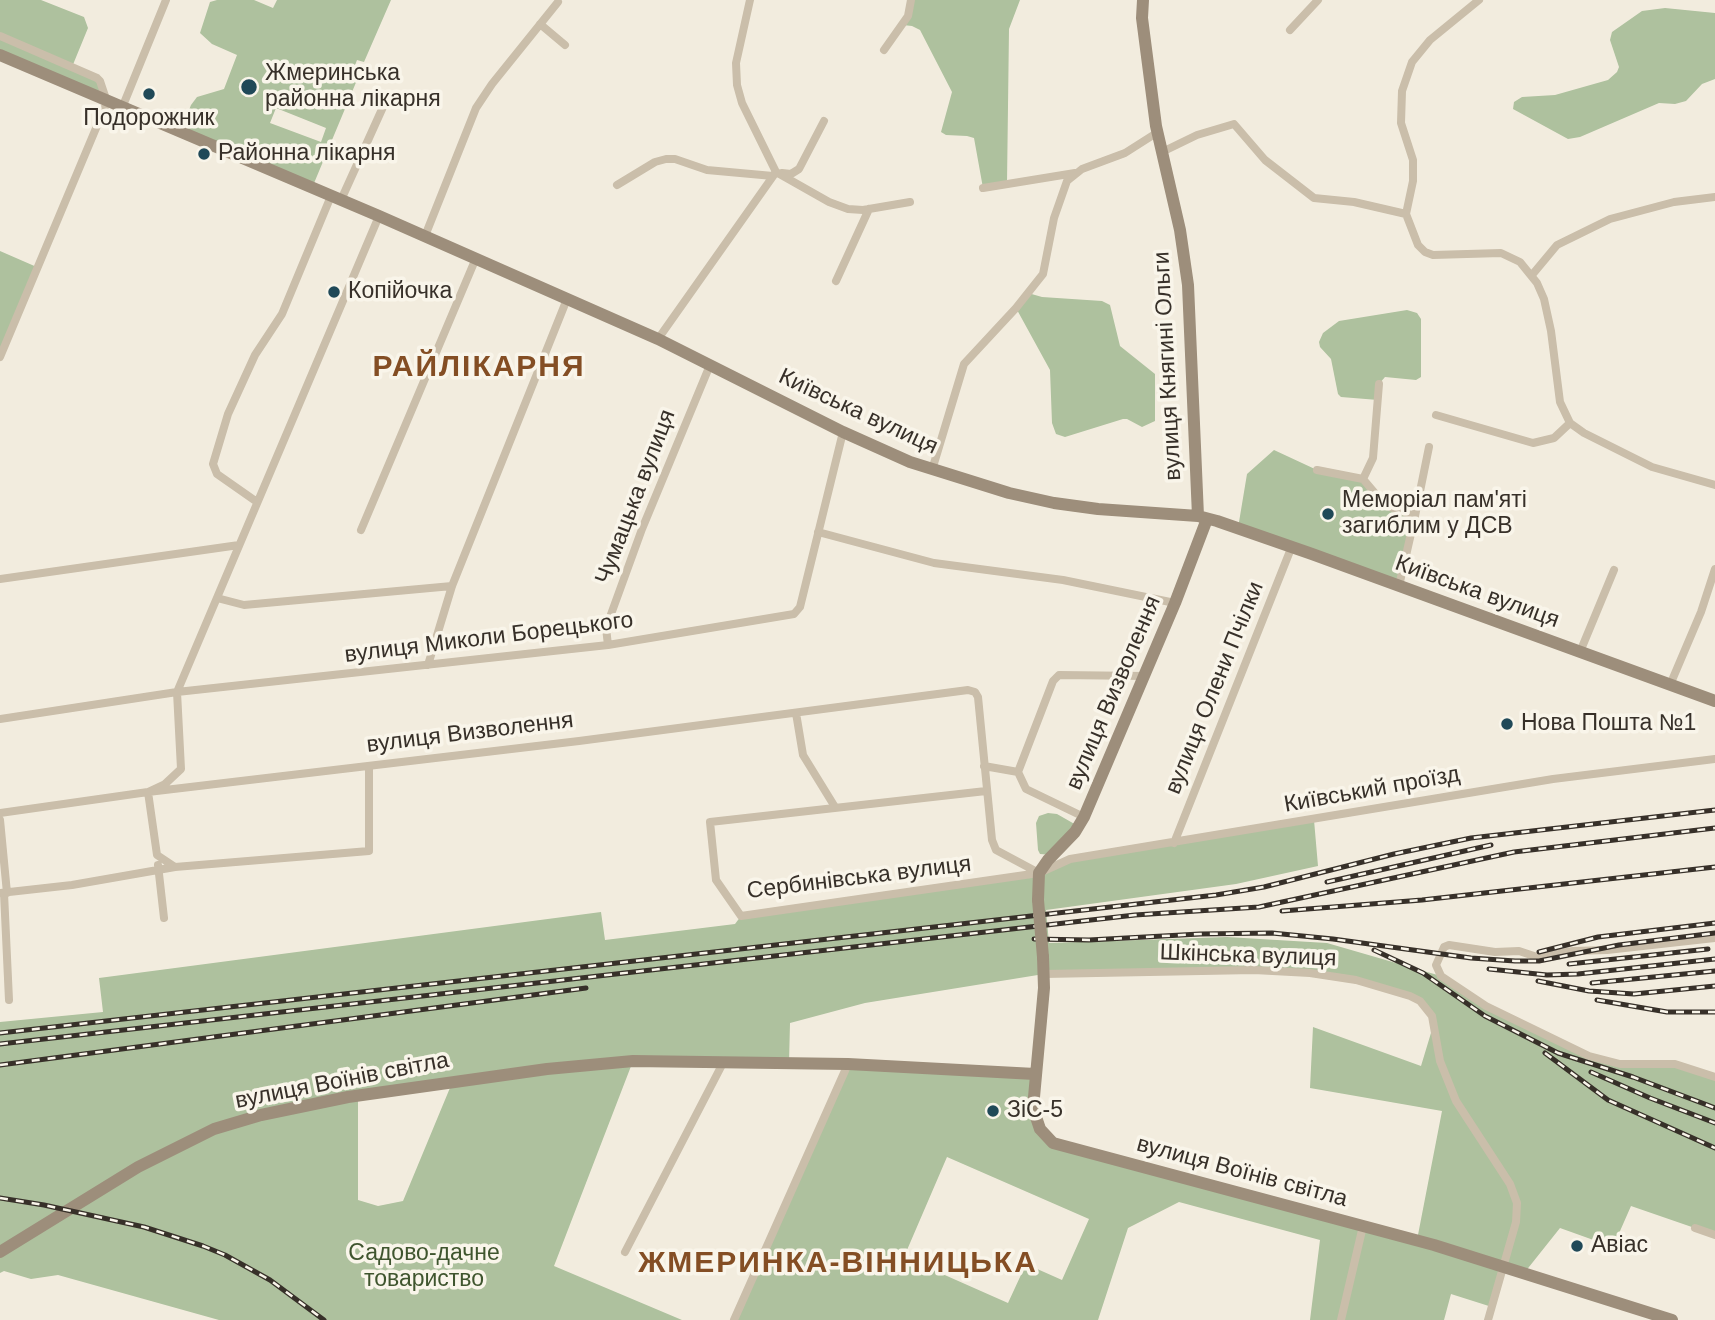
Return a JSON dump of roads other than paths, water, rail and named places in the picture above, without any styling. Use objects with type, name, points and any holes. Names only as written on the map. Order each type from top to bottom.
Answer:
[{"type":"street","points":[[122,108],[166,0]]},
{"type":"street","points":[[750,0],[736,63],[737,85],[742,103],[774,174],[848,209],[869,209],[910,202]]},
{"type":"street","points":[[884,50],[908,16],[911,0]]},
{"type":"street","name":"вулиця Княгині Ольги","points":[[1143,0],[1142,18],[1158,132],[1180,230],[1188,285],[1202,517]]},
{"type":"street","points":[[1290,30],[1318,0]]},
{"type":"street","points":[[1479,0],[1430,40],[1412,62],[1402,91],[1401,123],[1413,160],[1413,181],[1406,215],[1418,246],[1427,253],[1501,253],[1515,258],[1532,275],[1544,299],[1561,406],[1570,423],[1584,433],[1652,467],[1715,485]]},
{"type":"street","points":[[425,236],[477,107],[492,84],[558,2]]},
{"type":"street","points":[[540,24],[565,45]]},
{"type":"street","points":[[0,36],[97,78],[107,102],[0,357]]},
{"type":"street","name":"Київська вулиця","points":[[0,55],[379,216],[658,339],[843,432],[932,470],[1054,503],[1202,517],[1292,546],[1715,701]]},
{"type":"street","points":[[257,502],[217,474],[213,464],[228,414],[255,355],[282,314],[336,198],[383,107]]},
{"type":"street","points":[[617,186],[655,162],[666,159],[675,159],[707,170],[792,174],[799,169],[824,121]]},
{"type":"street","points":[[1162,152],[1197,135],[1234,124],[1265,160],[1314,198],[1354,202],[1406,215]]},
{"type":"street","points":[[983,188],[1075,173],[1125,153],[1158,132]]},
{"type":"street","points":[[932,470],[960,371],[969,357],[1016,308],[1041,277],[1063,189],[1075,173]]},
{"type":"street","points":[[658,339],[774,174]]},
{"type":"street","points":[[1532,275],[1558,245],[1610,219],[1674,202],[1715,197]]},
{"type":"street","points":[[836,281],[869,209]]},
{"type":"street","points":[[0,813],[148,792],[165,784],[181,769],[177,692],[379,216]]},
{"type":"street","points":[[361,530],[476,258]]},
{"type":"street","points":[[428,665],[452,586],[567,299]]},
{"type":"street","name":"Чумацька вулиця","points":[[608,645],[606,628],[636,543],[709,365]]},
{"type":"street","points":[[1363,479],[1373,458],[1379,384]]},
{"type":"street","points":[[1436,415],[1533,443],[1554,438],[1570,423]]},
{"type":"street","points":[[843,432],[818,533],[934,563],[1063,580],[1175,603]]},
{"type":"street","points":[[1399,586],[1429,447]]},
{"type":"street","points":[[1317,470],[1363,479],[1384,504],[1415,516]]},
{"type":"street","name":"вулиця Визволення","points":[[148,792],[968,690],[978,696],[992,841],[996,850],[1039,873],[1084,817],[1175,603],[1202,517]]},
{"type":"street","name":"вулиця Миколи Борецького","points":[[0,719],[177,692],[608,645],[794,614],[800,607],[818,533]]},
{"type":"street","points":[[0,579],[239,545]]},
{"type":"street","name":"вулиця Олени Пчілки","points":[[1174,843],[1292,546]]},
{"type":"street","points":[[1670,685],[1701,612],[1715,569]]},
{"type":"street","name":"Київська вулиця","points":[[1580,652],[1614,570]]},
{"type":"street","points":[[216,598],[244,605],[452,586]]},
{"type":"street","points":[[1084,817],[1026,789],[1018,772],[1053,681],[1059,675],[1145,676]]},
{"type":"street","points":[[796,713],[803,755],[835,807],[986,791]]},
{"type":"street","name":"Київський проїзд","points":[[1039,873],[1070,859],[1553,779],[1715,760]]},
{"type":"street","points":[[4,893],[72,885],[175,867],[369,852],[369,766]]},
{"type":"street","points":[[984,766],[1018,772]]},
{"type":"street","points":[[148,792],[164,918]]},
{"type":"street","name":"Сербинівська вулиця","points":[[835,807],[709,822],[716,880],[741,916],[1039,873]]},
{"type":"street","points":[[0,820],[9,1000]]},
{"type":"street","points":[[157,855],[175,867]]},
{"type":"street","points":[[1035,1074],[1044,974],[1038,900],[1039,873]]},
{"type":"street","points":[[1715,938],[1607,950],[1573,951],[1537,957],[1520,951],[1495,952],[1449,945],[1444,947],[1436,965],[1441,976],[1486,1006],[1589,1056],[1620,1064],[1684,1065],[1715,1077]]},
{"type":"street","name":"Шкінська вулиця","points":[[1044,974],[1214,970],[1310,973],[1348,978],[1410,996],[1425,1005],[1434,1023],[1440,1061],[1456,1101],[1510,1184],[1515,1197],[1518,1208],[1516,1222],[1504,1265]]},
{"type":"street","name":"вулиця Воїнів світла","points":[[0,1252],[138,1167],[174,1148],[214,1129],[261,1115],[348,1097],[547,1069],[633,1061],[848,1064],[1035,1074],[1034,1116],[1044,1135],[1054,1143],[1504,1265],[1672,1320]]},
{"type":"street","points":[[625,1252],[724,1061]]},
{"type":"street","points":[[734,1320],[848,1064]]},
{"type":"street","points":[[1341,1320],[1363,1226]]},
{"type":"street","points":[[1695,1228],[1715,1235]]},
{"type":"street","points":[[1488,1320],[1504,1265]]},
{"type":"railway","points":[[0,1033],[1216,895],[1264,887],[1394,854],[1471,838],[1715,810]]},
{"type":"railway","points":[[0,1044],[1135,915],[1259,907],[1514,852],[1715,828]]},
{"type":"railway","points":[[1327,882],[1491,845]]},
{"type":"railway","points":[[1282,911],[1422,900],[1715,867]]},
{"type":"railway","points":[[1539,952],[1598,937],[1715,923]]},
{"type":"railway","points":[[1034,939],[1089,940],[1272,933],[1471,958],[1539,961],[1619,945],[1715,933]]},
{"type":"railway","points":[[1569,964],[1708,949]]},
{"type":"railway","points":[[1374,950],[1423,973],[1485,1016],[1558,1053],[1633,1077],[1715,1108]]},
{"type":"railway","points":[[1489,969],[1547,975],[1578,974],[1715,959]]},
{"type":"railway","points":[[1592,983],[1715,971]]},
{"type":"railway","points":[[1538,981],[1589,991],[1634,994],[1715,986]]},
{"type":"railway","points":[[0,1065],[586,988]]},
{"type":"railway","points":[[1597,1000],[1667,1012],[1715,1012]]},
{"type":"railway","points":[[1545,1053],[1608,1100],[1715,1148]]},
{"type":"railway","points":[[1591,1072],[1715,1123]]},
{"type":"railway","points":[[0,1198],[144,1227],[203,1246],[270,1280],[324,1320]]},
{"type":"place","name":"Жмеринська районна лікарня","points":[[249,87]]},
{"type":"place","name":"Подорожник","points":[[149,94]]},
{"type":"place","name":"Районна лікарня","points":[[204,154]]},
{"type":"place","name":"Копійочка","points":[[334,292]]},
{"type":"place","name":"Меморіал пам'яті загиблим у ДСВ","points":[[1328,514]]},
{"type":"place","name":"Нова Пошта №1","points":[[1507,724]]},
{"type":"place","name":"ЗіС-5","points":[[993,1111]]},
{"type":"place","name":"Авіас","points":[[1577,1246]]},
{"type":"district","name":"РАЙЛІКАРНЯ","points":[[479,368]]},
{"type":"district","name":"ЖМЕРИНКА-ВІННИЦЬКА","points":[[838,1264]]},
{"type":"park label","name":"Садово-дачне товариство","points":[[424,1267]]}]
